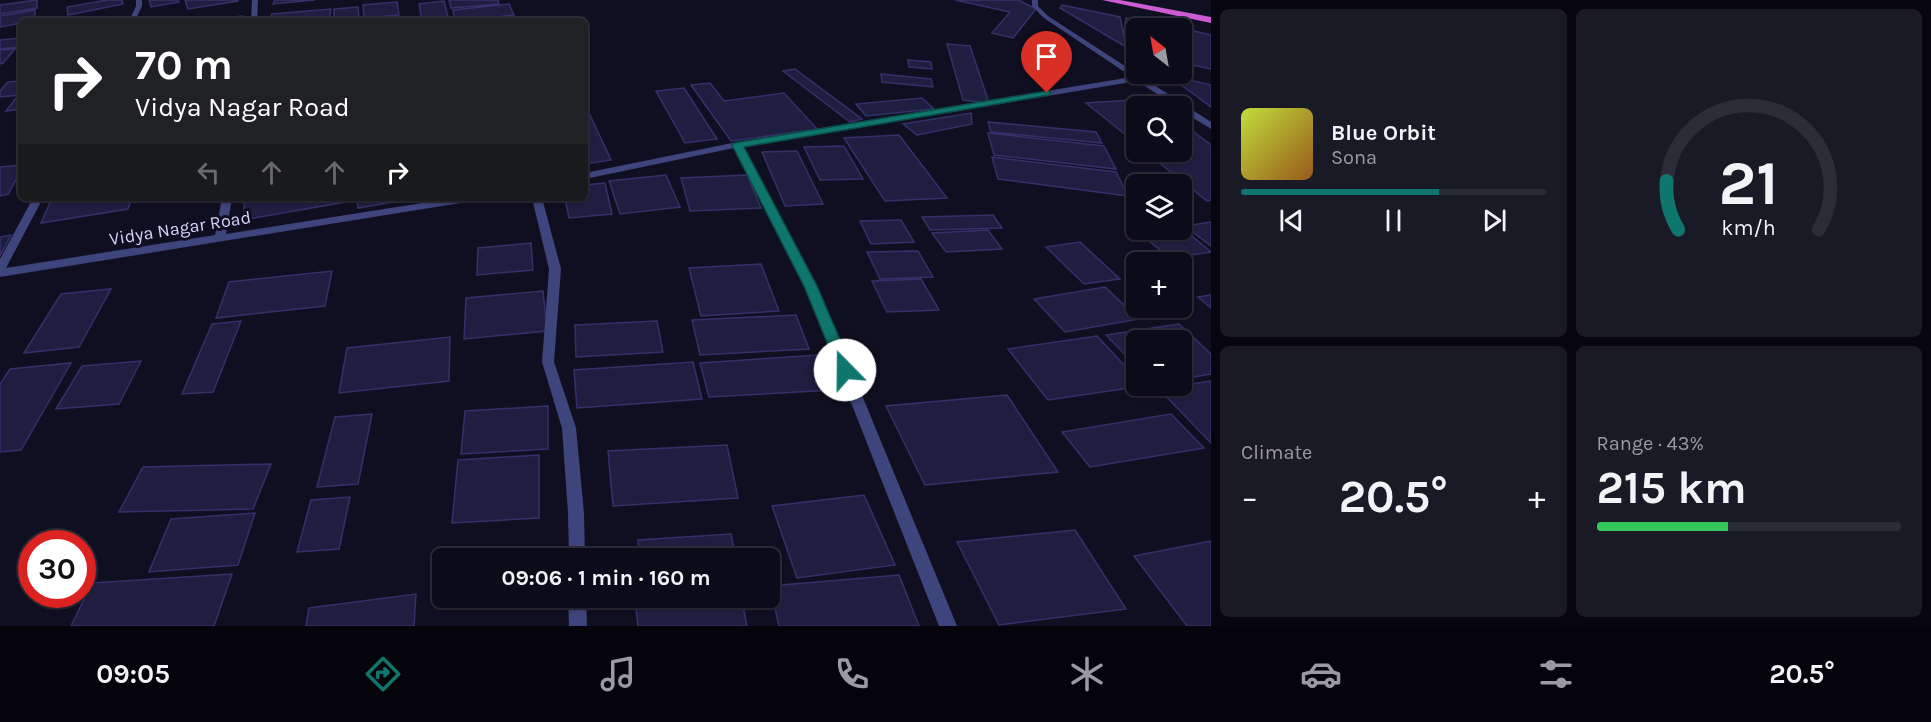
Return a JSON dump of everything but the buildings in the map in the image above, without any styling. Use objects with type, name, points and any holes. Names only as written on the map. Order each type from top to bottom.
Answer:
[{"type":"highway","points":[[1106,0],[1211,20]]},
{"type":"highway","points":[[1162,0],[1211,11]]},
{"type":"street","points":[[133,18],[139,0]]},
{"type":"street","points":[[254,18],[255,0]]},
{"type":"street","points":[[1035,0],[1035,6],[1046,17],[1126,69]]},
{"type":"street","points":[[588,175],[737,145],[1126,80]]},
{"type":"street","points":[[1149,84],[1211,126]]},
{"type":"street","points":[[737,145],[811,286],[948,626]]},
{"type":"street","points":[[0,271],[36,201]]},
{"type":"street","points":[[220,238],[226,201]]},
{"type":"street","name":"Vidya Nagar Road","points":[[0,271],[454,201]]},
{"type":"street","points":[[538,201],[555,269],[548,362],[569,428],[577,548]]},
{"type":"street","points":[[577,608],[578,626]]},
{"type":"route","points":[[845,370],[811,286],[737,145],[1047,93]]}]
